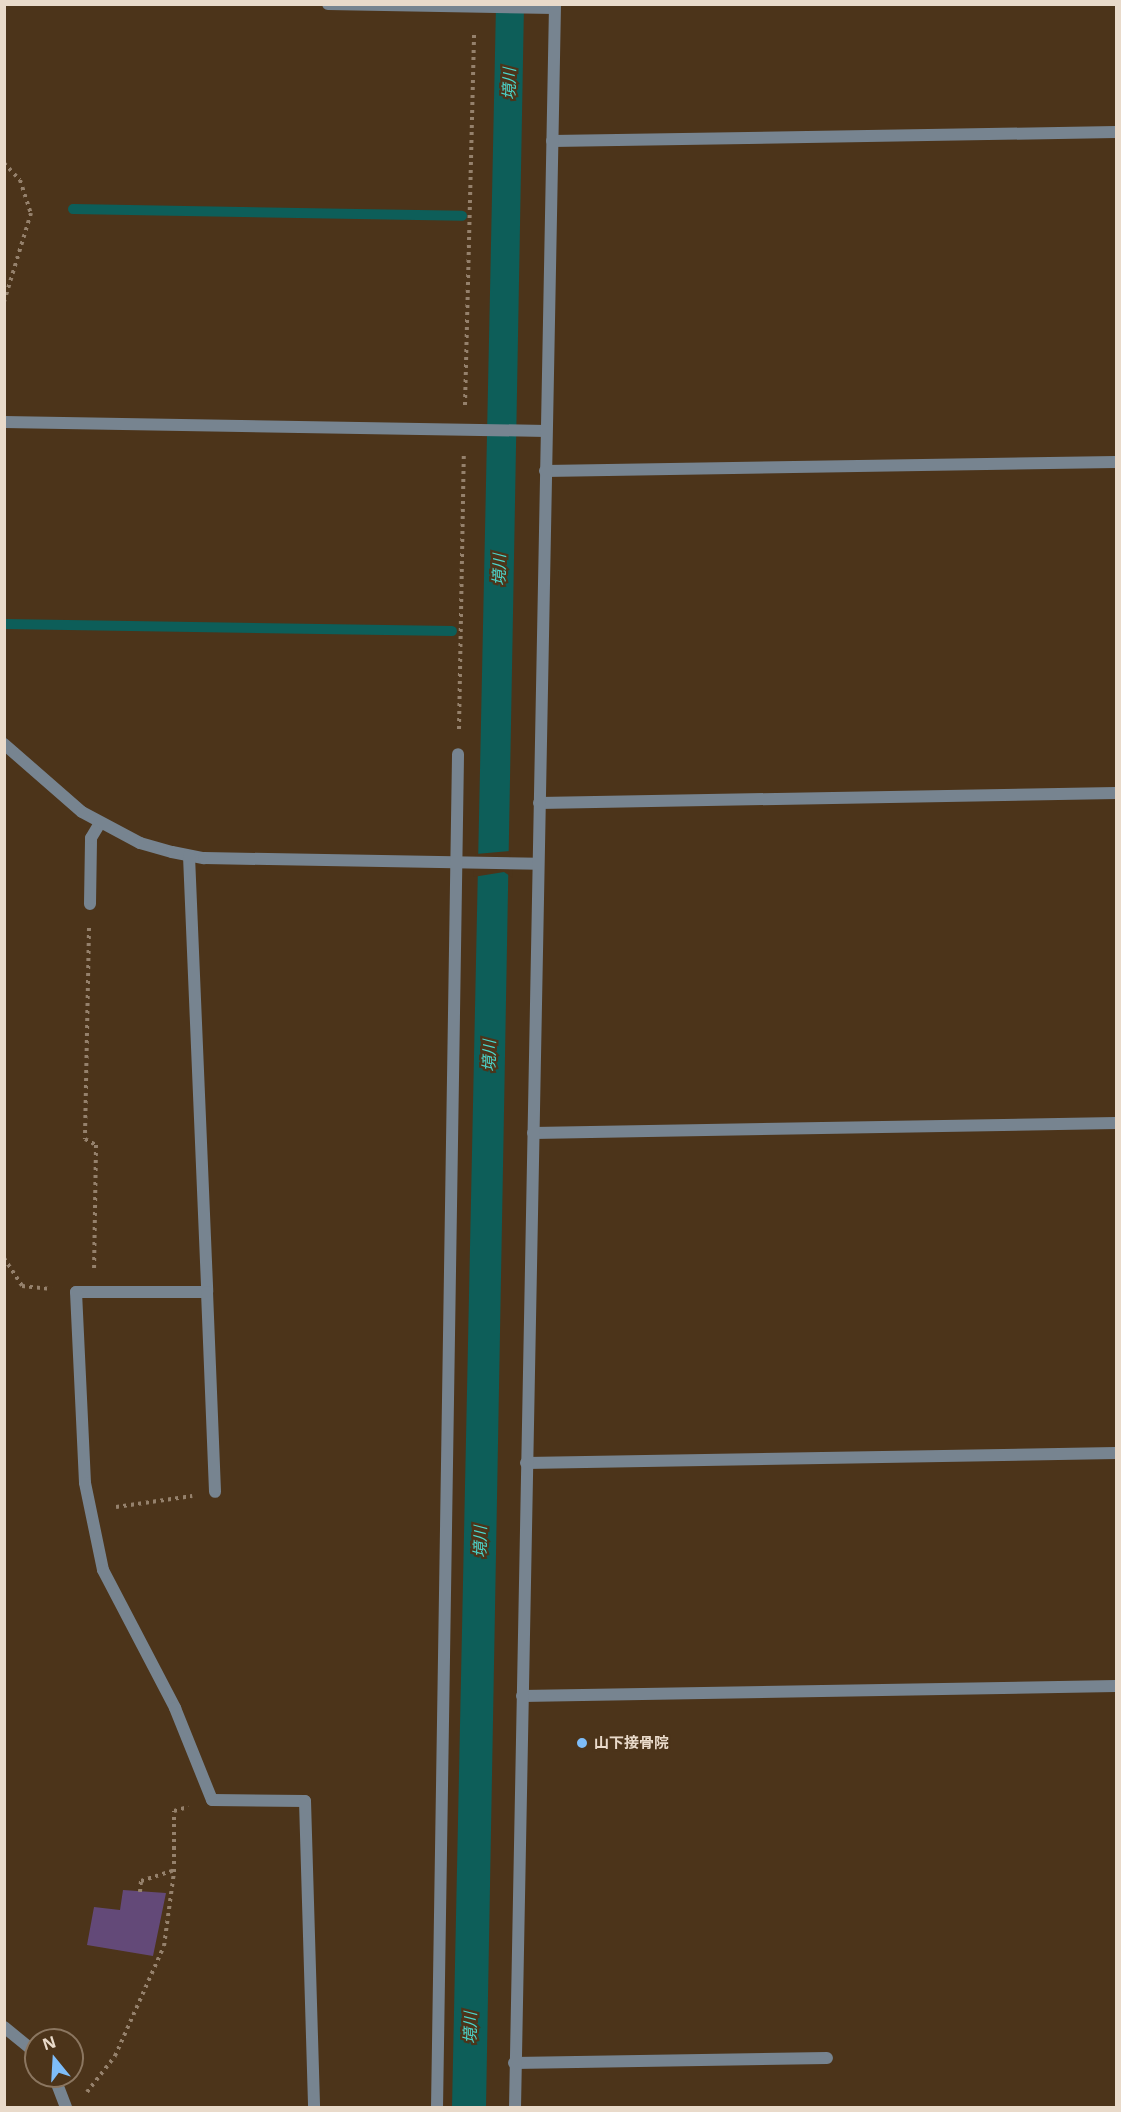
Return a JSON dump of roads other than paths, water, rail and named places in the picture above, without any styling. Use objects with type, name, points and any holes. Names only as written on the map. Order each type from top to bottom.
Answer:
[{"type":"street","points":[[328,4],[533,8],[554,6],[514,2063],[515,2108]]},
{"type":"street","points":[[552,141],[1116,132]]},
{"type":"street","points":[[4,422],[546,431]]},
{"type":"street","points":[[545,471],[1116,462]]},
{"type":"street","points":[[4,744],[56,792],[100,823],[140,843],[189,856],[538,864]]},
{"type":"street","points":[[437,2108],[458,754]]},
{"type":"street","points":[[539,803],[1116,793]]},
{"type":"street","points":[[90,904],[91,838],[100,823]]},
{"type":"street","points":[[189,856],[186,875],[201,1055],[215,1492]]},
{"type":"street","points":[[532,1133],[1116,1123]]},
{"type":"street","points":[[207,1292],[76,1292],[88,1512],[103,1570],[175,1707],[212,1800],[305,1801],[314,2108]]},
{"type":"street","points":[[526,1463],[1116,1454]]},
{"type":"street","points":[[522,1696],[1116,1686]]},
{"type":"street","points":[[4,2027],[24,2043]]},
{"type":"street","points":[[514,2063],[827,2058]]},
{"type":"street","points":[[58,2088],[66,2108]]},
{"type":"water","name":"境川","points":[[524,4],[486,2107],[452,2108],[496,5]]},
{"type":"waterway","points":[[73,209],[462,216]]},
{"type":"waterway","points":[[4,624],[452,631]]},
{"type":"place","name":"山下接骨院","points":[[582,1743]]}]
